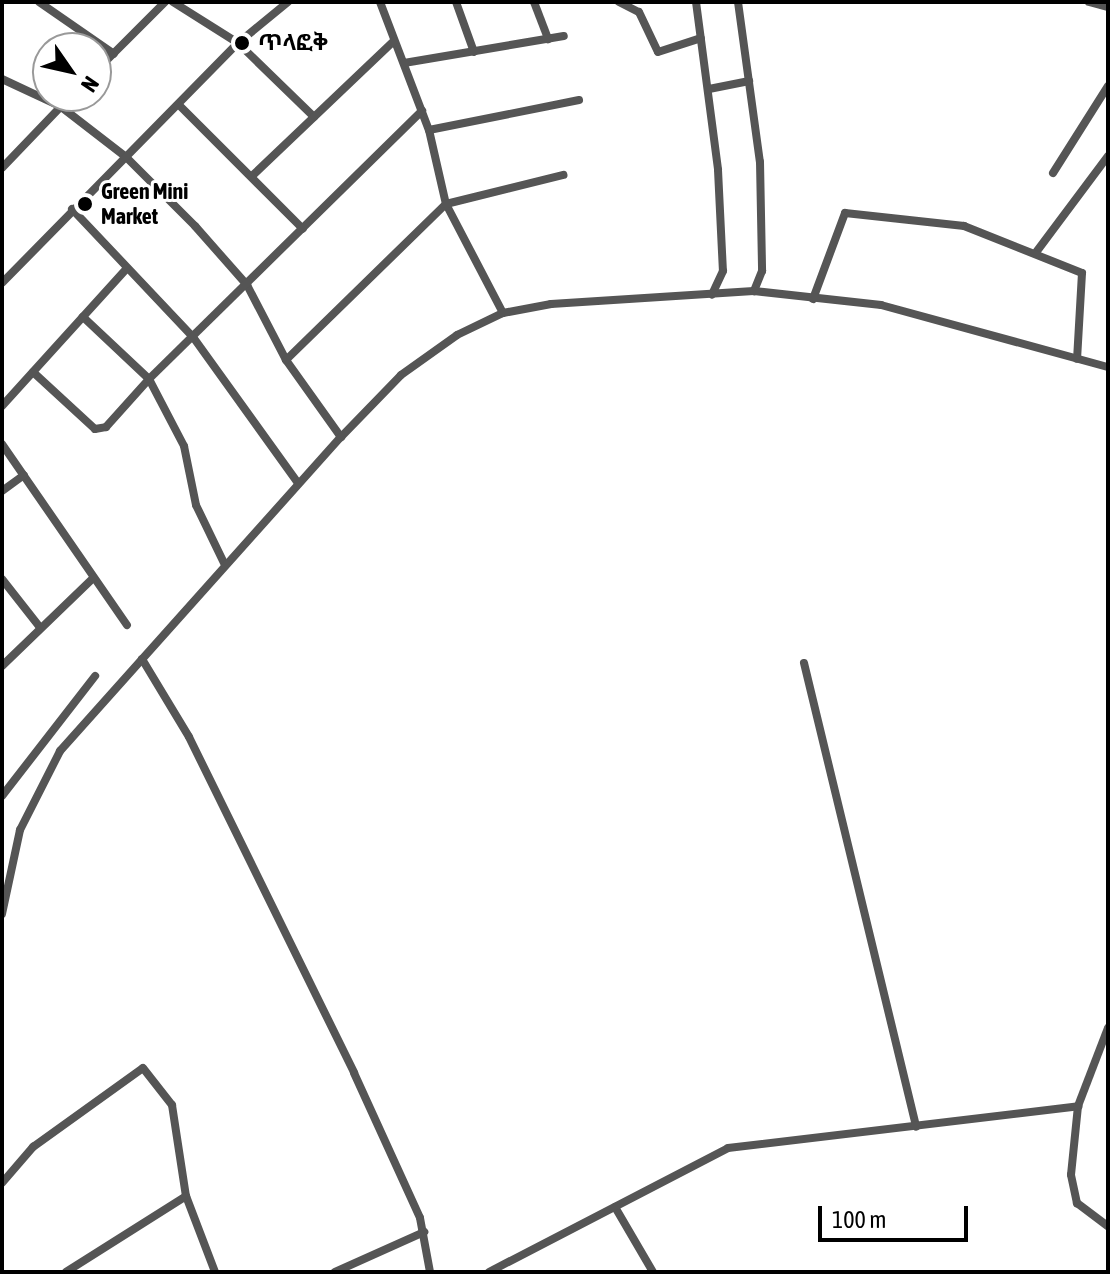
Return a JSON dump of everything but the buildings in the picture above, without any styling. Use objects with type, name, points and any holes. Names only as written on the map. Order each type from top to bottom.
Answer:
[{"type":"street","points":[[39,2],[114,54],[165,2]]},
{"type":"street","points":[[173,2],[238,43],[314,117]]},
{"type":"street","points":[[2,283],[238,43],[288,2]]},
{"type":"street","points":[[380,2],[429,130],[446,204],[503,313]]},
{"type":"street","points":[[456,2],[474,52]]},
{"type":"street","points":[[534,2],[548,39]]},
{"type":"street","points":[[619,2],[639,12],[658,52],[701,38]]},
{"type":"street","points":[[696,2],[709,89],[723,271],[712,295]]},
{"type":"street","points":[[738,2],[749,81],[763,235],[754,291]]},
{"type":"street","points":[[1089,2],[1108,7]]},
{"type":"street","points":[[404,63],[564,36]]},
{"type":"street","points":[[252,176],[394,41]]},
{"type":"street","points":[[2,79],[32,93]]},
{"type":"street","points":[[709,89],[749,81]]},
{"type":"street","points":[[1053,173],[1108,86]]},
{"type":"street","points":[[429,130],[579,100]]},
{"type":"street","points":[[179,105],[303,229]]},
{"type":"street","points":[[33,372],[100,431],[422,111]]},
{"type":"street","points":[[3,166],[54,112]]},
{"type":"street","points":[[68,112],[126,157],[247,285],[286,360],[341,437]]},
{"type":"street","points":[[1037,251],[1108,156]]},
{"type":"street","points":[[286,360],[446,204],[471,192],[563,175]]},
{"type":"street","points":[[72,209],[193,337],[298,483]]},
{"type":"street","points":[[813,299],[840,220],[852,210],[964,226],[1072,266],[1086,282],[1077,359]]},
{"type":"street","points":[[2,406],[127,268]]},
{"type":"street","points":[[2,914],[20,830],[45,774],[224,563],[341,437],[427,355],[503,313],[754,291],[881,305],[1108,367]]},
{"type":"street","points":[[83,317],[149,379],[184,446],[196,505],[224,563]]},
{"type":"street","points":[[2,444],[127,625]]},
{"type":"street","points":[[2,491],[24,475]]},
{"type":"street","points":[[2,666],[39,626],[93,578]]},
{"type":"street","points":[[2,580],[39,626]]},
{"type":"street","points":[[142,659],[189,737],[424,1232],[430,1272]]},
{"type":"street","points":[[804,663],[916,1127]]},
{"type":"street","points":[[2,806],[2,796],[95,676]]},
{"type":"street","points":[[1108,1028],[1078,1106],[1071,1166],[1077,1203],[1108,1226]]},
{"type":"street","points":[[1097,1057],[1108,1064]]},
{"type":"street","points":[[2,1183],[33,1147],[143,1068],[172,1105],[186,1196],[215,1272]]},
{"type":"street","points":[[489,1272],[728,1148],[1078,1106]]},
{"type":"street","points":[[66,1272],[186,1196]]},
{"type":"street","points":[[615,1207],[653,1272]]},
{"type":"street","points":[[335,1272],[424,1232]]},
{"type":"place","name":"ጥላፎቅ","points":[[242,43]]},
{"type":"place","name":"Green Mini Market","points":[[85,204]]}]
